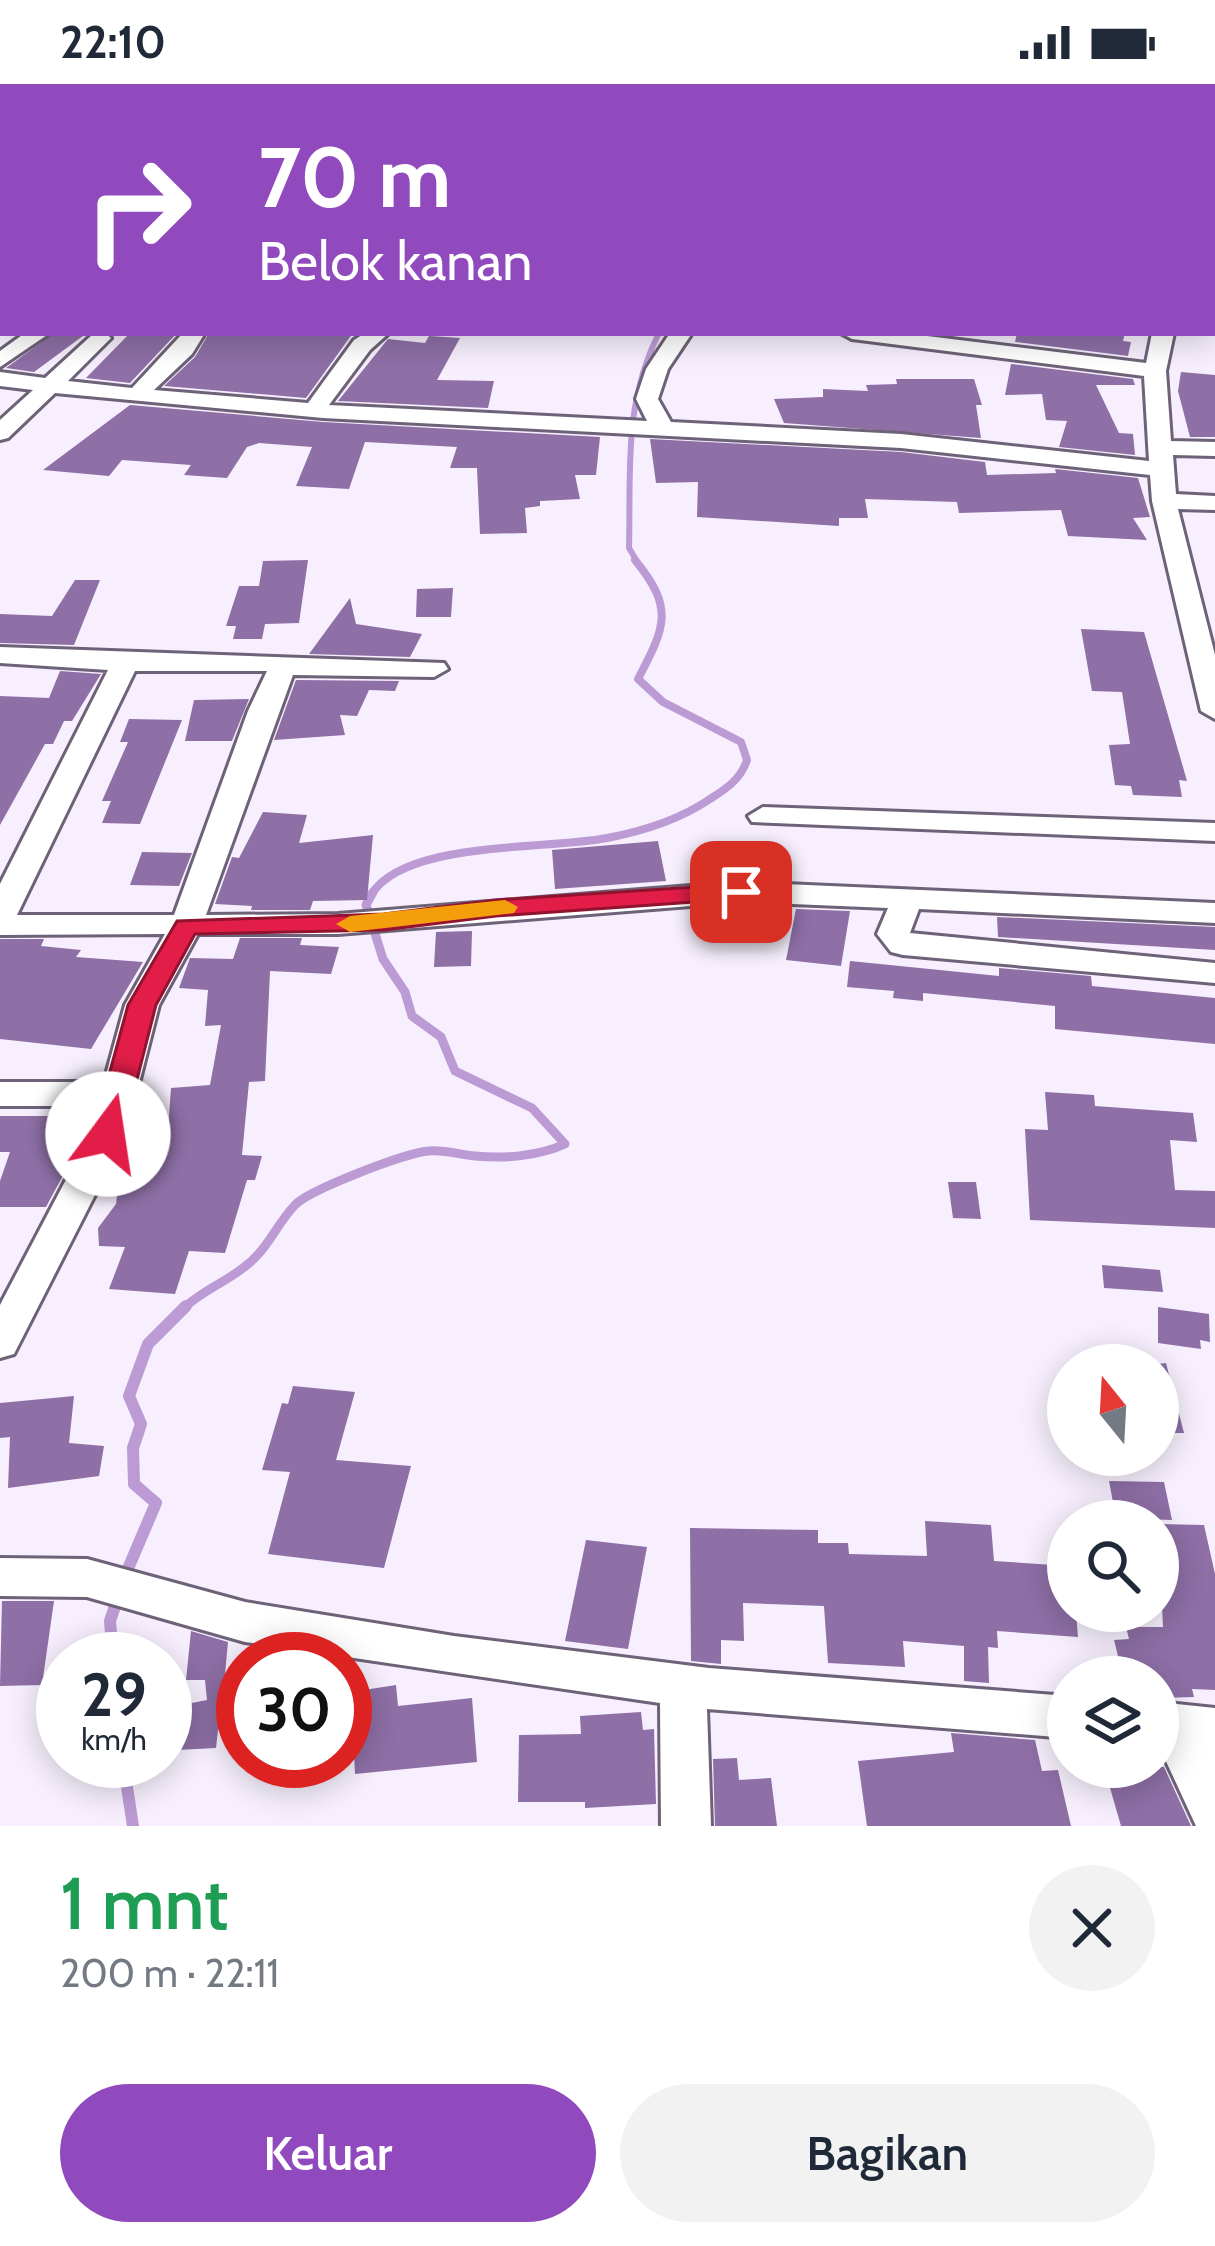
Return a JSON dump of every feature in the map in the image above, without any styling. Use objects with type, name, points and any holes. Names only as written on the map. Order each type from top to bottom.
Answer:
[{"type":"street","points":[[0,361],[35,336]]},
{"type":"street","points":[[139,394],[193,336]]},
{"type":"street","points":[[315,409],[362,345],[374,336]]},
{"type":"street","points":[[619,456],[642,431],[657,369],[680,336]]},
{"type":"street","points":[[876,336],[1155,371]]},
{"type":"street","points":[[1162,336],[1155,371],[1164,501],[1205,636],[1215,711]]},
{"type":"street","points":[[0,433],[100,338]]},
{"type":"street","points":[[0,379],[315,409],[642,431],[868,438],[1163,459],[1215,449]]},
{"type":"street","points":[[1164,501],[1215,503]]},
{"type":"street","points":[[0,655],[125,663],[265,662],[283,667],[434,669]]},
{"type":"street","points":[[0,916],[125,663]]},
{"type":"street","points":[[0,1343],[98,1157],[142,1005],[186,926],[254,732],[283,667]]},
{"type":"street","points":[[763,816],[1215,832]]},
{"type":"street","points":[[0,925],[384,922],[496,908],[709,892],[1215,914]]},
{"type":"street","points":[[907,902],[893,934],[903,945],[1215,974]]},
{"type":"street","points":[[0,1094],[118,1094]]},
{"type":"street","points":[[0,1577],[87,1578],[340,1641],[682,1685],[1047,1715]]},
{"type":"street","points":[[682,1685],[686,1826]]},
{"type":"street","points":[[1183,1725],[1215,1813]]},
{"type":"building","points":[[50,336],[83,336],[34,372],[6,368]]},
{"type":"building","points":[[127,336],[174,336],[130,383],[86,378]]},
{"type":"building","points":[[207,336],[351,336],[306,398],[164,386],[195,357]]},
{"type":"building","points":[[429,336],[460,338],[437,380],[494,381],[488,408],[338,401],[388,339],[425,343]]},
{"type":"building","points":[[1016,336],[1124,336],[1123,341],[1131,342],[1128,356],[1015,342]]},
{"type":"building","points":[[1011,364],[1133,379],[1135,385],[1096,385],[1119,433],[1133,434],[1135,455],[1059,447],[1067,421],[1046,420],[1042,394],[1005,395]]},
{"type":"building","points":[[1181,372],[1215,375],[1215,437],[1190,437],[1178,391]]},
{"type":"building","points":[[896,379],[974,379],[982,405],[976,405],[981,438],[784,423],[774,399],[823,397],[823,389],[868,391],[866,385],[897,384]]},
{"type":"building","points":[[130,405],[323,422],[600,437],[596,475],[575,475],[580,499],[540,501],[540,506],[525,508],[527,533],[480,534],[477,468],[450,468],[457,447],[365,442],[349,489],[296,486],[312,447],[259,443],[247,447],[227,478],[184,475],[191,465],[122,460],[109,476],[43,470]]},
{"type":"building","points":[[650,439],[901,452],[985,462],[987,475],[1056,473],[1055,469],[1138,478],[1150,517],[1133,518],[1147,540],[1068,536],[1061,510],[959,513],[957,502],[865,499],[868,518],[839,518],[839,526],[697,517],[698,482],[656,483]]},
{"type":"building","points":[[308,560],[299,623],[265,624],[262,639],[233,639],[236,626],[226,626],[239,586],[259,586],[263,561]]},
{"type":"building","points":[[75,580],[100,580],[74,645],[0,643],[0,614],[52,616]]},
{"type":"building","points":[[453,588],[451,617],[416,617],[417,589]]},
{"type":"building","points":[[350,598],[356,624],[422,634],[410,657],[309,654]]},
{"type":"building","points":[[1081,629],[1144,632],[1187,781],[1179,780],[1182,797],[1133,795],[1131,786],[1115,785],[1109,745],[1130,744],[1122,692],[1092,691]]},
{"type":"building","points":[[60,671],[101,674],[72,721],[64,721],[53,744],[45,744],[0,825],[0,696],[49,698]]},
{"type":"building","points":[[296,680],[399,681],[395,691],[369,690],[357,716],[340,715],[345,735],[274,740]]},
{"type":"building","points":[[249,699],[232,741],[185,741],[194,700]]},
{"type":"building","points":[[129,719],[182,720],[140,824],[102,823],[111,801],[102,801],[128,742],[120,742]]},
{"type":"building","points":[[263,812],[307,815],[299,843],[373,835],[367,900],[313,901],[310,910],[251,910],[252,906],[215,904],[232,857],[239,858]]},
{"type":"building","points":[[658,841],[666,881],[555,889],[552,850]]},
{"type":"building","points":[[142,852],[192,853],[179,886],[130,885]]},
{"type":"building","points":[[796,909],[850,911],[841,966],[786,960]]},
{"type":"building","points":[[997,917],[1215,927],[1215,950],[998,937]]},
{"type":"building","points":[[472,931],[471,966],[434,967],[436,932]]},
{"type":"building","points":[[240,938],[302,938],[300,945],[339,947],[331,974],[270,971],[265,1081],[249,1082],[242,1155],[262,1156],[255,1180],[247,1180],[225,1253],[189,1251],[175,1294],[109,1289],[125,1247],[99,1246],[98,1228],[116,1204],[123,1149],[167,1145],[171,1088],[210,1085],[221,1025],[205,1026],[208,990],[179,988],[190,958],[233,959]]},
{"type":"building","points":[[0,939],[44,939],[41,946],[81,950],[76,957],[143,962],[91,1049],[0,1039]]},
{"type":"building","points":[[850,961],[999,976],[999,968],[1091,976],[1092,986],[1215,998],[1215,1044],[1055,1029],[1055,1006],[923,993],[923,1001],[893,998],[894,991],[847,987]]},
{"type":"building","points":[[1045,1092],[1094,1095],[1095,1106],[1193,1113],[1197,1142],[1170,1140],[1175,1190],[1215,1191],[1215,1228],[1030,1220],[1025,1129],[1048,1130]]},
{"type":"building","points":[[0,1116],[72,1116],[61,1155],[74,1155],[46,1207],[0,1207],[0,1181],[10,1152],[0,1152]]},
{"type":"building","points":[[948,1182],[976,1182],[981,1219],[953,1218]]},
{"type":"building","points":[[1102,1265],[1160,1270],[1163,1292],[1104,1288]]},
{"type":"building","points":[[1158,1307],[1209,1314],[1210,1342],[1200,1340],[1201,1349],[1158,1343]]},
{"type":"building","points":[[293,1386],[355,1392],[336,1460],[411,1466],[384,1568],[268,1554],[290,1472],[262,1470],[282,1403],[288,1404]]},
{"type":"building","points":[[74,1396],[69,1443],[104,1446],[99,1476],[8,1488],[10,1437],[0,1438],[0,1403]]},
{"type":"building","points":[[1109,1481],[1164,1482],[1168,1500],[1113,1500]]},
{"type":"building","points":[[925,1521],[991,1525],[994,1561],[1047,1565],[1047,1632],[1078,1632],[1078,1637],[997,1631],[998,1648],[988,1647],[989,1683],[964,1681],[964,1646],[903,1641],[905,1667],[828,1663],[824,1606],[743,1603],[744,1641],[721,1640],[721,1664],[691,1661],[690,1528],[818,1530],[818,1543],[848,1543],[849,1554],[927,1556]]},
{"type":"building","points":[[1179,1524],[1204,1525],[1215,1574],[1215,1690],[1192,1689],[1194,1697],[1179,1697],[1179,1656],[1118,1656],[1114,1640],[1129,1639],[1127,1632],[1179,1632]]},
{"type":"building","points":[[586,1540],[647,1547],[628,1649],[565,1641]]},
{"type":"building","points":[[2,1601],[54,1601],[50,1632],[36,1632],[36,1685],[0,1686]]},
{"type":"building","points":[[191,1632],[216,1638],[216,1748],[192,1749],[192,1703],[207,1700],[205,1680],[192,1680]]},
{"type":"building","points":[[396,1685],[398,1706],[472,1698],[477,1762],[372,1772],[372,1689]]},
{"type":"building","points":[[641,1712],[643,1730],[654,1729],[656,1804],[585,1808],[585,1802],[518,1802],[519,1735],[581,1734],[580,1716]]},
{"type":"building","points":[[951,1733],[1035,1740],[1042,1771],[1047,1771],[1047,1788],[1062,1788],[1071,1826],[867,1826],[858,1761],[954,1752]]},
{"type":"building","points":[[737,1758],[739,1780],[771,1778],[777,1826],[715,1826],[713,1759]]},
{"type":"building","points":[[1110,1788],[1174,1788],[1191,1826],[1121,1826]]},
{"type":"waterway","points":[[638,563],[629,548],[631,438],[639,386],[658,336]]},
{"type":"waterway","points":[[372,894],[388,877],[444,856],[581,842],[648,828],[698,806],[737,778],[747,760],[741,742],[663,702],[638,679],[662,618],[656,592],[635,560]]},
{"type":"waterway","points":[[183,1309],[252,1261],[295,1205],[338,1182],[429,1151],[509,1157],[565,1144],[532,1108],[455,1071],[441,1037],[412,1016],[405,992],[383,959],[366,905],[372,894]]},
{"type":"waterway","points":[[183,1309],[186,1306]]},
{"type":"waterway","points":[[124,1578],[156,1503],[134,1484],[133,1448],[141,1424],[129,1396],[148,1344],[183,1309]]},
{"type":"waterway","points":[[111,1632],[119,1594]]},
{"type":"waterway","points":[[127,1788],[133,1826]]},
{"type":"slow traffic","points":[[350,924],[505,907]]},
{"type":"route","points":[[108,1134],[142,1005],[186,926],[384,922],[496,908],[741,892]]}]
